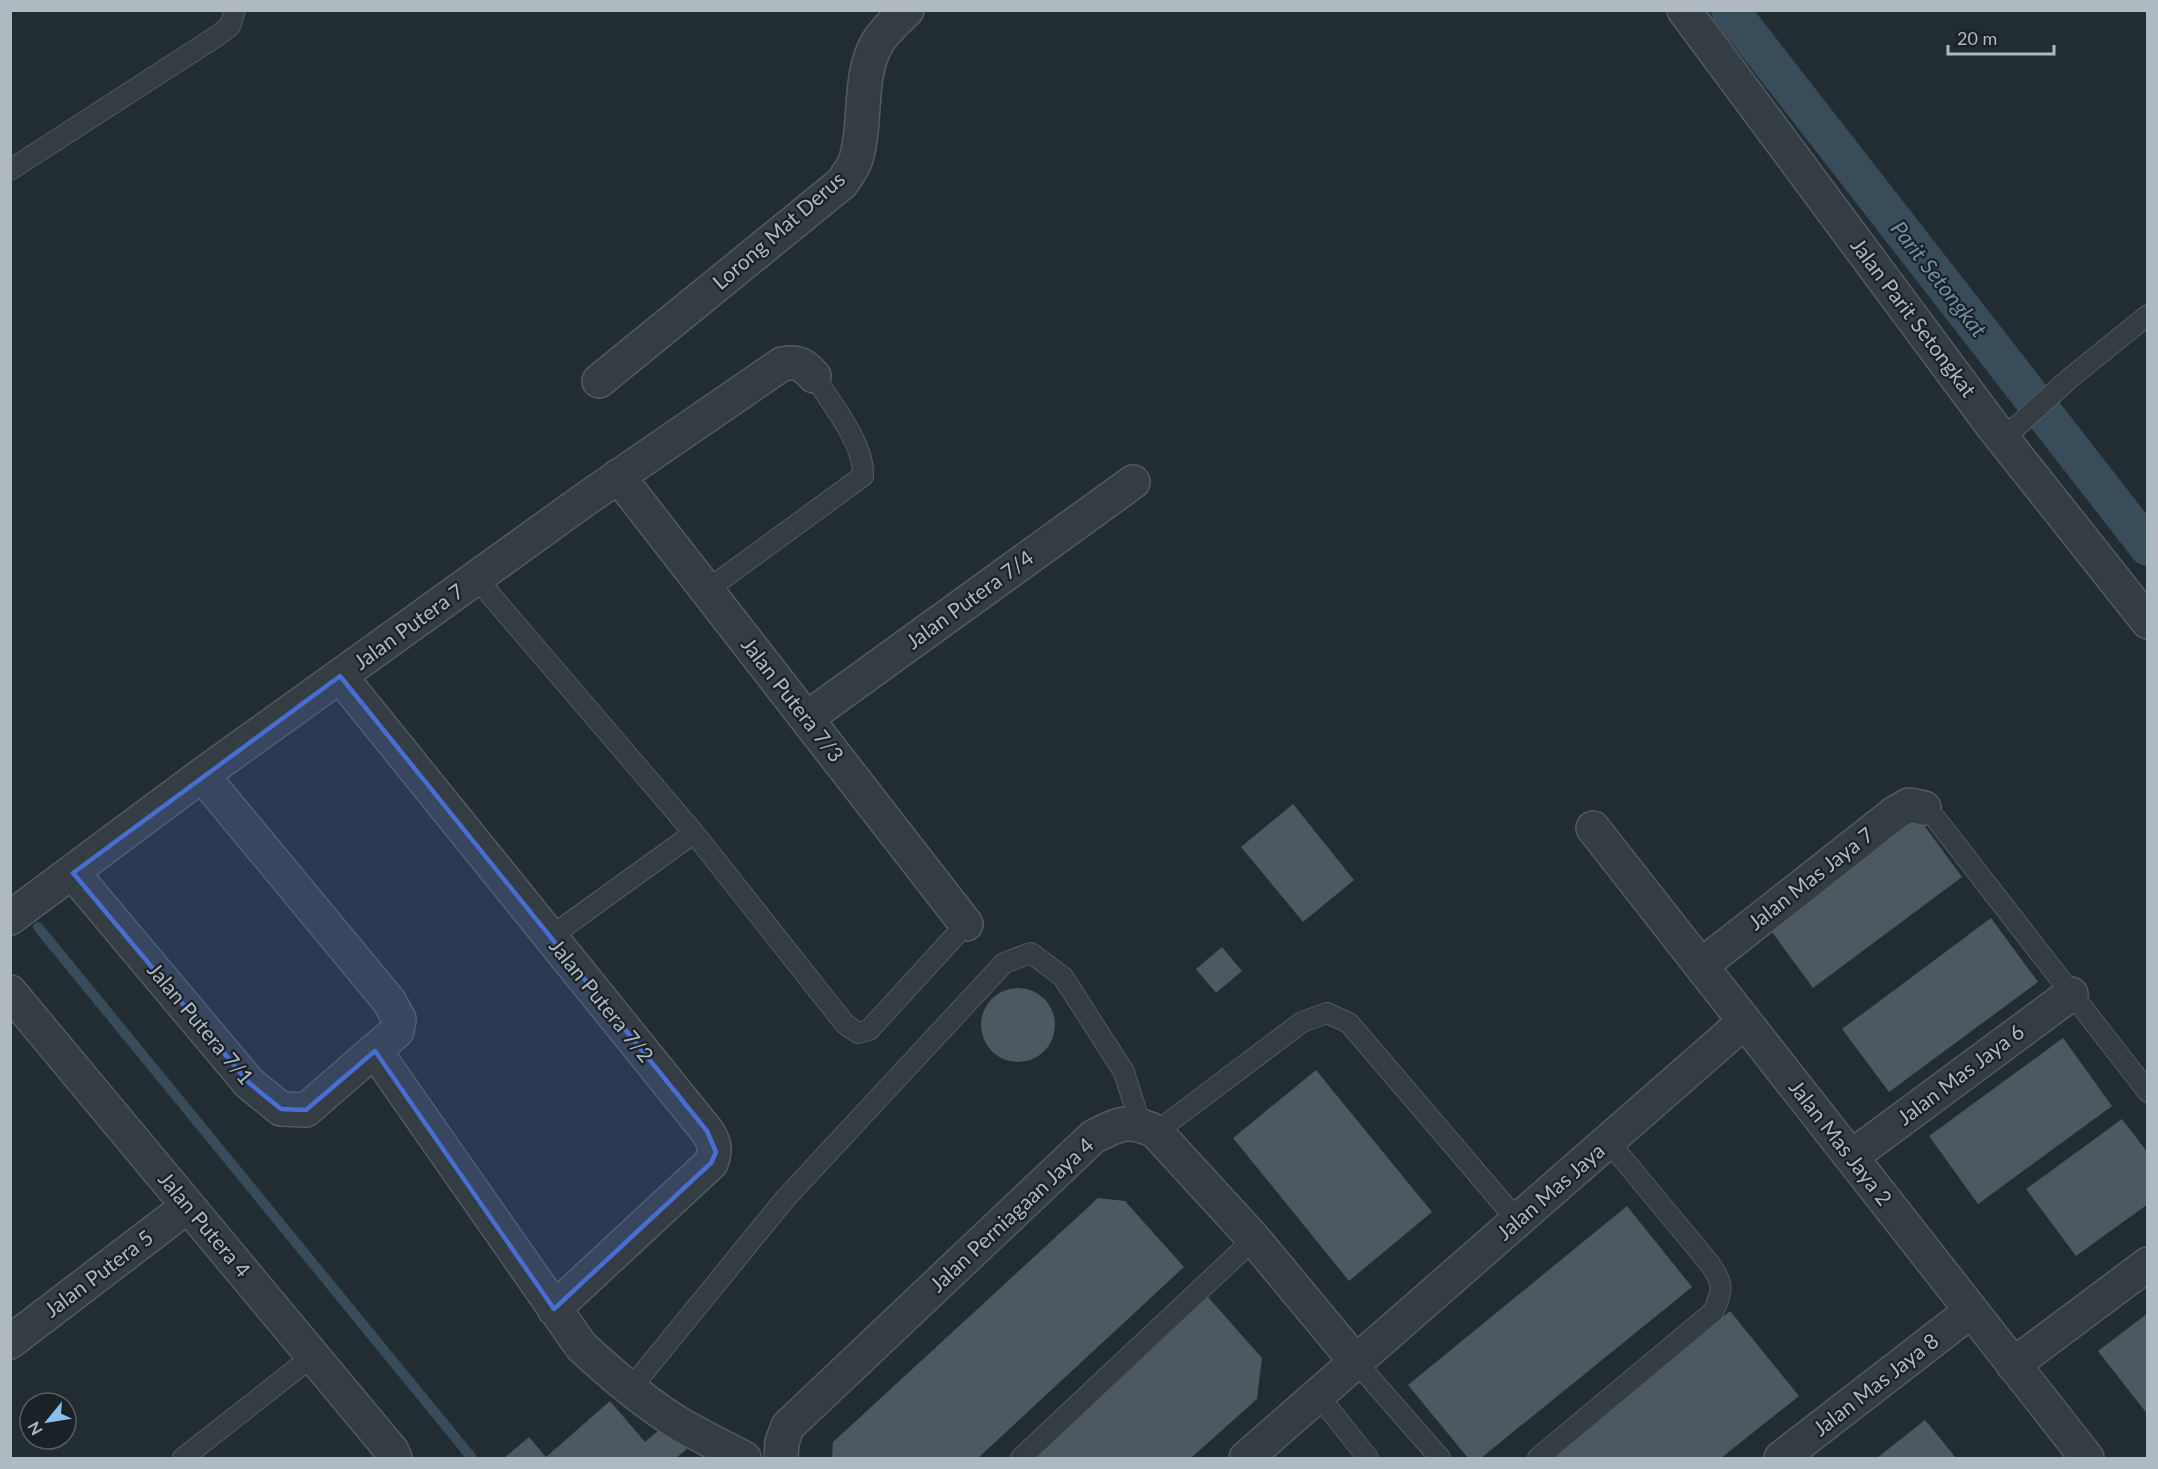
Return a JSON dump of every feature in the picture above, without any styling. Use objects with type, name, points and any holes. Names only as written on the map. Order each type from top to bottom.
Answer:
[{"type":"street","name":"Lorong Mat Derus","points":[[599,381],[842,183],[855,162],[860,141],[868,66],[876,45],[891,25],[907,10]]},
{"type":"street","name":"Jalan Parit Setongkat","points":[[1684,10],[2010,432],[2148,622]]},
{"type":"street","name":"Jalan Putera 7","points":[[10,918],[74,873],[202,775],[618,476],[782,364],[795,362],[804,365],[814,376]]},
{"type":"street","name":"Jalan Putera 7/3","points":[[618,476],[966,924]]},
{"type":"street","name":"Jalan Putera 7/4","points":[[807,718],[1133,482]]},
{"type":"street","name":"Jalan Putera 7/2","points":[[340,676],[708,1131],[713,1141],[716,1152],[711,1164],[555,1309]]},
{"type":"street","name":"Jalan Putera 7/1","points":[[74,873],[249,1083],[281,1109],[306,1110],[397,1032],[399,1019],[389,1002],[202,775]]},
{"type":"street","name":"Jalan Mas Jaya 7","points":[[1702,965],[1895,813],[1909,805],[1924,807]]},
{"type":"street","name":"Jalan Mas Jaya 2","points":[[1593,828],[2087,1458]]},
{"type":"street","name":"Jalan Putera 4","points":[[10,992],[392,1451],[395,1458]]},
{"type":"street","name":"Jalan Mas Jaya 6","points":[[1851,1157],[2071,994]]},
{"type":"street","name":"Jalan Mas Jaya","points":[[1246,1458],[1744,1022]]},
{"type":"street","points":[[375,1051],[581,1346],[631,1388],[682,1425],[744,1458]]},
{"type":"street","name":"Jalan Perniagaan Jaya 4","points":[[781,1458],[782,1442],[788,1426],[1085,1145],[1094,1137],[1117,1125],[1148,1127]]},
{"type":"street","points":[[1148,1127],[1254,1239],[1356,1362]]},
{"type":"street","name":"Jalan Putera 5","points":[[10,1342],[188,1206]]},
{"type":"street","points":[[2013,1365],[2148,1264]]},
{"type":"street","name":"Jalan Mas Jaya 8","points":[[1781,1458],[1971,1311]]},
{"type":"lane","points":[[10,170],[217,36],[230,26],[235,10]]},
{"type":"lane","points":[[2010,432],[2070,378],[2148,315]]},
{"type":"lane","points":[[707,590],[863,476],[863,465],[854,440],[814,376]]},
{"type":"lane","points":[[476,578],[694,833],[845,1024],[858,1033],[869,1030],[966,924]]},
{"type":"lane","points":[[1924,807],[1936,819],[2148,1092]]},
{"type":"lane","points":[[549,937],[694,833]]},
{"type":"lane","points":[[631,1388],[785,1198],[1004,963],[1031,953],[1063,977],[1124,1072],[1148,1127],[1302,1022],[1327,1014],[1349,1023],[1517,1221]]},
{"type":"lane","points":[[1538,1458],[1713,1312],[1721,1294],[1719,1278],[1710,1264],[1609,1142]]},
{"type":"lane","points":[[1021,1458],[1254,1239]]},
{"type":"lane","points":[[183,1458],[313,1356]]},
{"type":"lane","points":[[1356,1362],[1440,1458]]},
{"type":"lane","points":[[1318,1395],[1368,1458]]},
{"type":"highlighted area","points":[[340,676],[707,1131],[716,1152],[711,1163],[554,1309],[375,1051],[306,1110],[281,1109],[249,1083],[73,873]]},
{"type":"building","points":[[1293,804],[1354,880],[1303,922],[1241,847]]},
{"type":"building","points":[[1915,813],[1962,877],[1813,988],[1766,924]]},
{"type":"building","points":[[1991,918],[2038,982],[1889,1092],[1842,1029]]},
{"type":"building","points":[[1222,947],[1242,971],[1216,993],[1196,969]]},
{"type":"building","points":[[1018,988],[1032,991],[1044,999],[1052,1011],[1055,1025],[1052,1039],[1044,1051],[1032,1059],[1018,1062],[1004,1059],[992,1051],[984,1039],[981,1025],[984,1011],[992,999],[1004,991]]},
{"type":"building","points":[[2063,1038],[2112,1106],[1978,1204],[1929,1136]]},
{"type":"building","points":[[1316,1070],[1432,1212],[1349,1281],[1233,1138]]},
{"type":"building","points":[[2122,1119],[2148,1153],[2148,1204],[2076,1256],[2026,1189]]},
{"type":"building","points":[[1098,1198],[1125,1201],[1184,1267],[978,1458],[832,1458],[833,1442]]},
{"type":"building","points":[[1627,1206],[1692,1287],[1481,1458],[1468,1458],[1408,1385]]},
{"type":"building","points":[[1207,1296],[1262,1358],[1257,1399],[1191,1458],[1028,1458]]},
{"type":"building","points":[[1730,1311],[1799,1396],[1721,1458],[1547,1458]]},
{"type":"building","points":[[2148,1313],[2148,1415],[2098,1351]]},
{"type":"building","points":[[610,1401],[645,1442],[666,1424],[687,1449],[676,1458],[504,1458],[529,1437],[546,1457]]},
{"type":"building","points":[[1925,1420],[1956,1458],[1877,1458]]},
{"type":"waterway","name":"Parit Setongkat","points":[[1730,10],[2148,547]]},
{"type":"waterway","points":[[38,927],[472,1458]]}]
